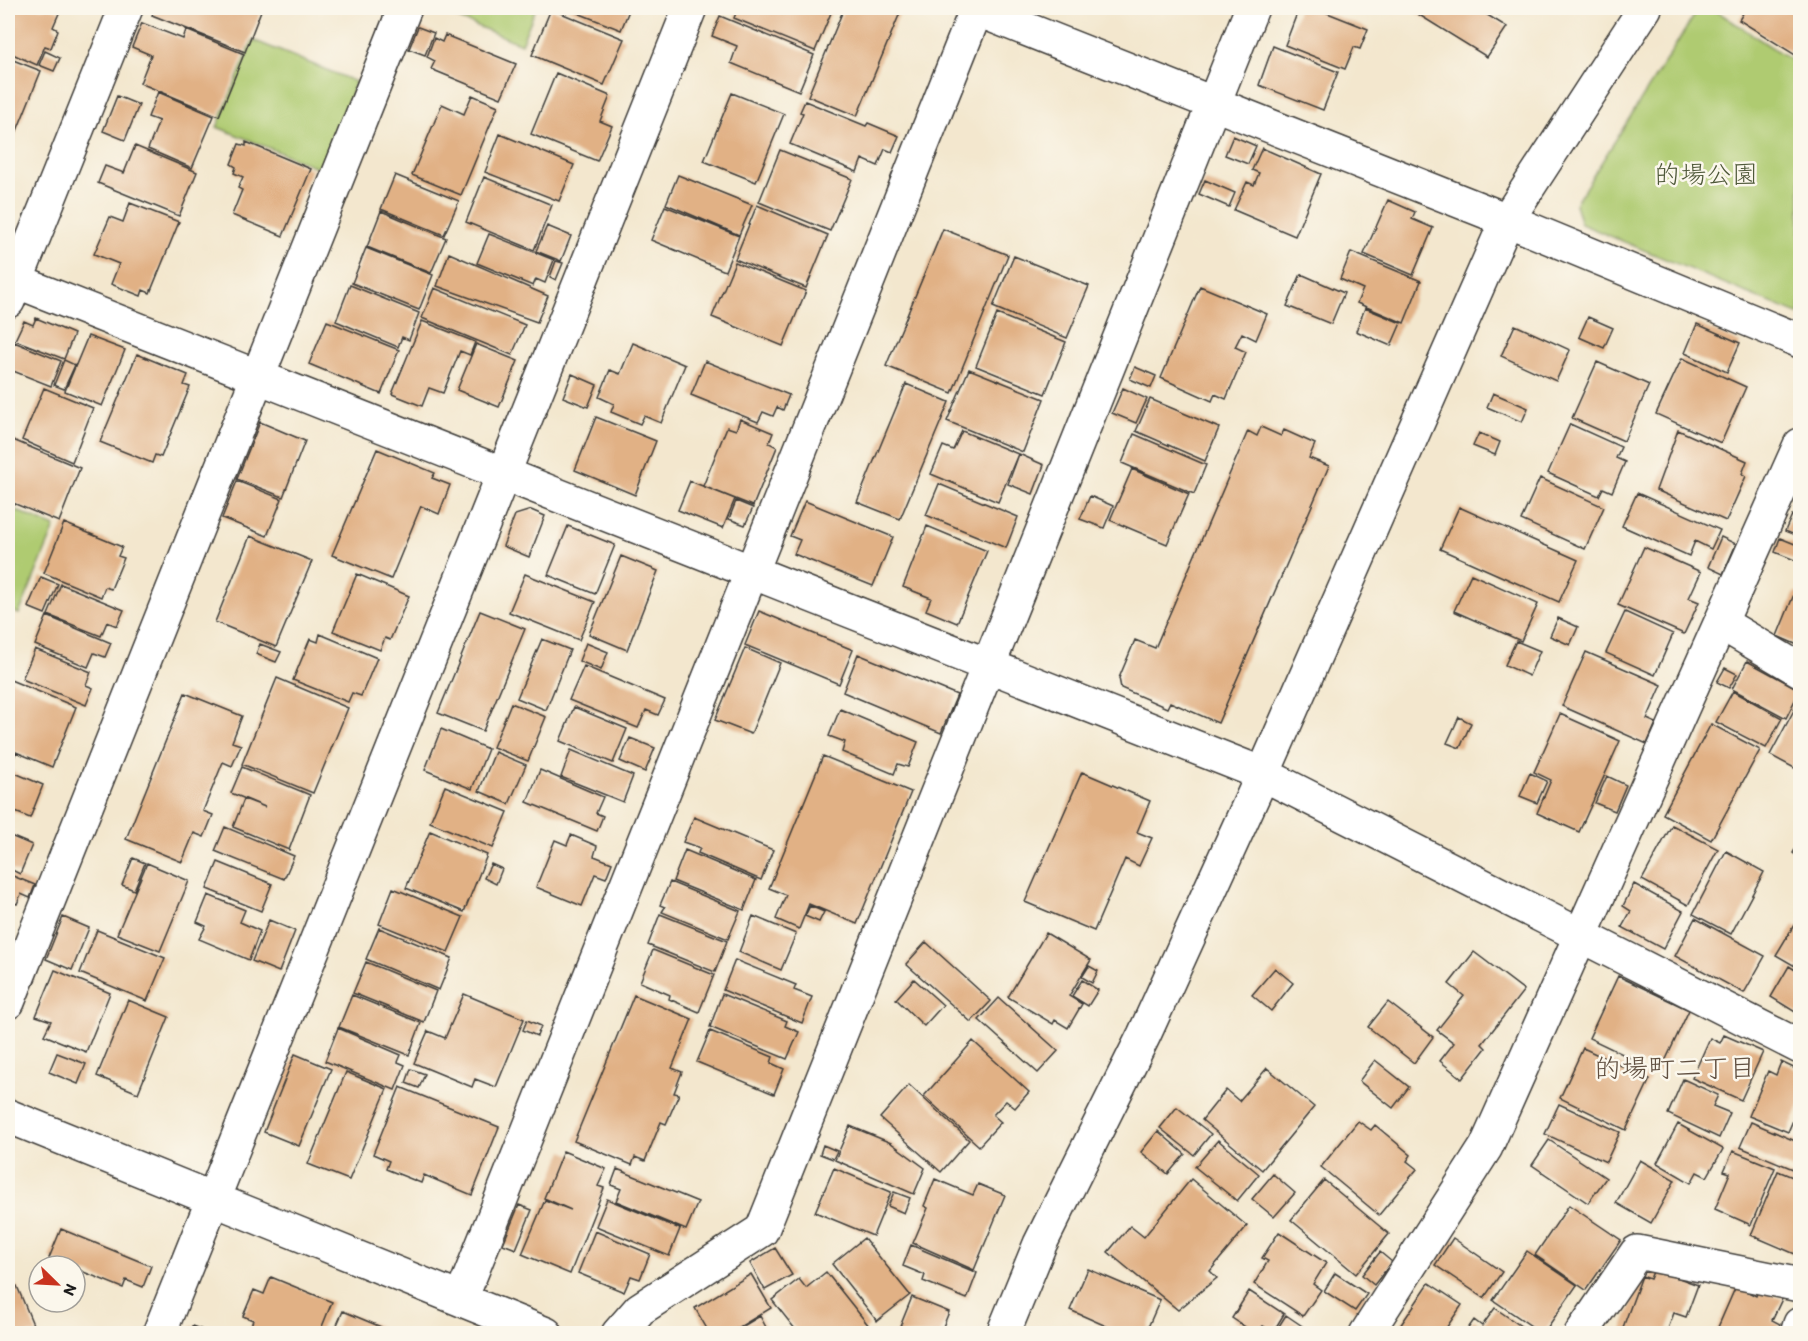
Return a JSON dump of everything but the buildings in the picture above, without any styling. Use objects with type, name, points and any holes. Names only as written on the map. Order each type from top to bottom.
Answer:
[{"type":"street","points":[[126,8],[10,287],[257,376],[1263,774],[1800,1047]]},
{"type":"street","points":[[8,1002],[405,8]]},
{"type":"street","points":[[159,1334],[690,8]]},
{"type":"street","points":[[461,1299],[975,8],[1507,220],[1800,341]]},
{"type":"street","points":[[618,1334],[640,1309],[762,1230],[1252,8]]},
{"type":"street","points":[[1003,1334],[1041,1244],[1144,1035],[1263,774],[1507,220],[1644,8]]},
{"type":"street","points":[[1366,1334],[1486,1147],[1800,445]]},
{"type":"street","points":[[1721,623],[1800,670]]},
{"type":"street","points":[[8,1116],[546,1334]]},
{"type":"street","points":[[1581,1334],[1637,1252],[1800,1285]]},
{"type":"street","points":[[1797,1334],[1800,1324]]},
{"type":"green space","points":[[433,8],[536,8],[521,44]]},
{"type":"green space","name":"的場公園","points":[[1699,8],[1712,8],[1800,66],[1800,315],[1581,224],[1575,204]]},
{"type":"green space","points":[[253,40],[356,82],[321,169],[217,127]]},
{"type":"green space","points":[[8,507],[55,527],[19,614],[8,609]]},
{"type":"district","name":"的場町二丁目","points":[[1675,1067]]}]
